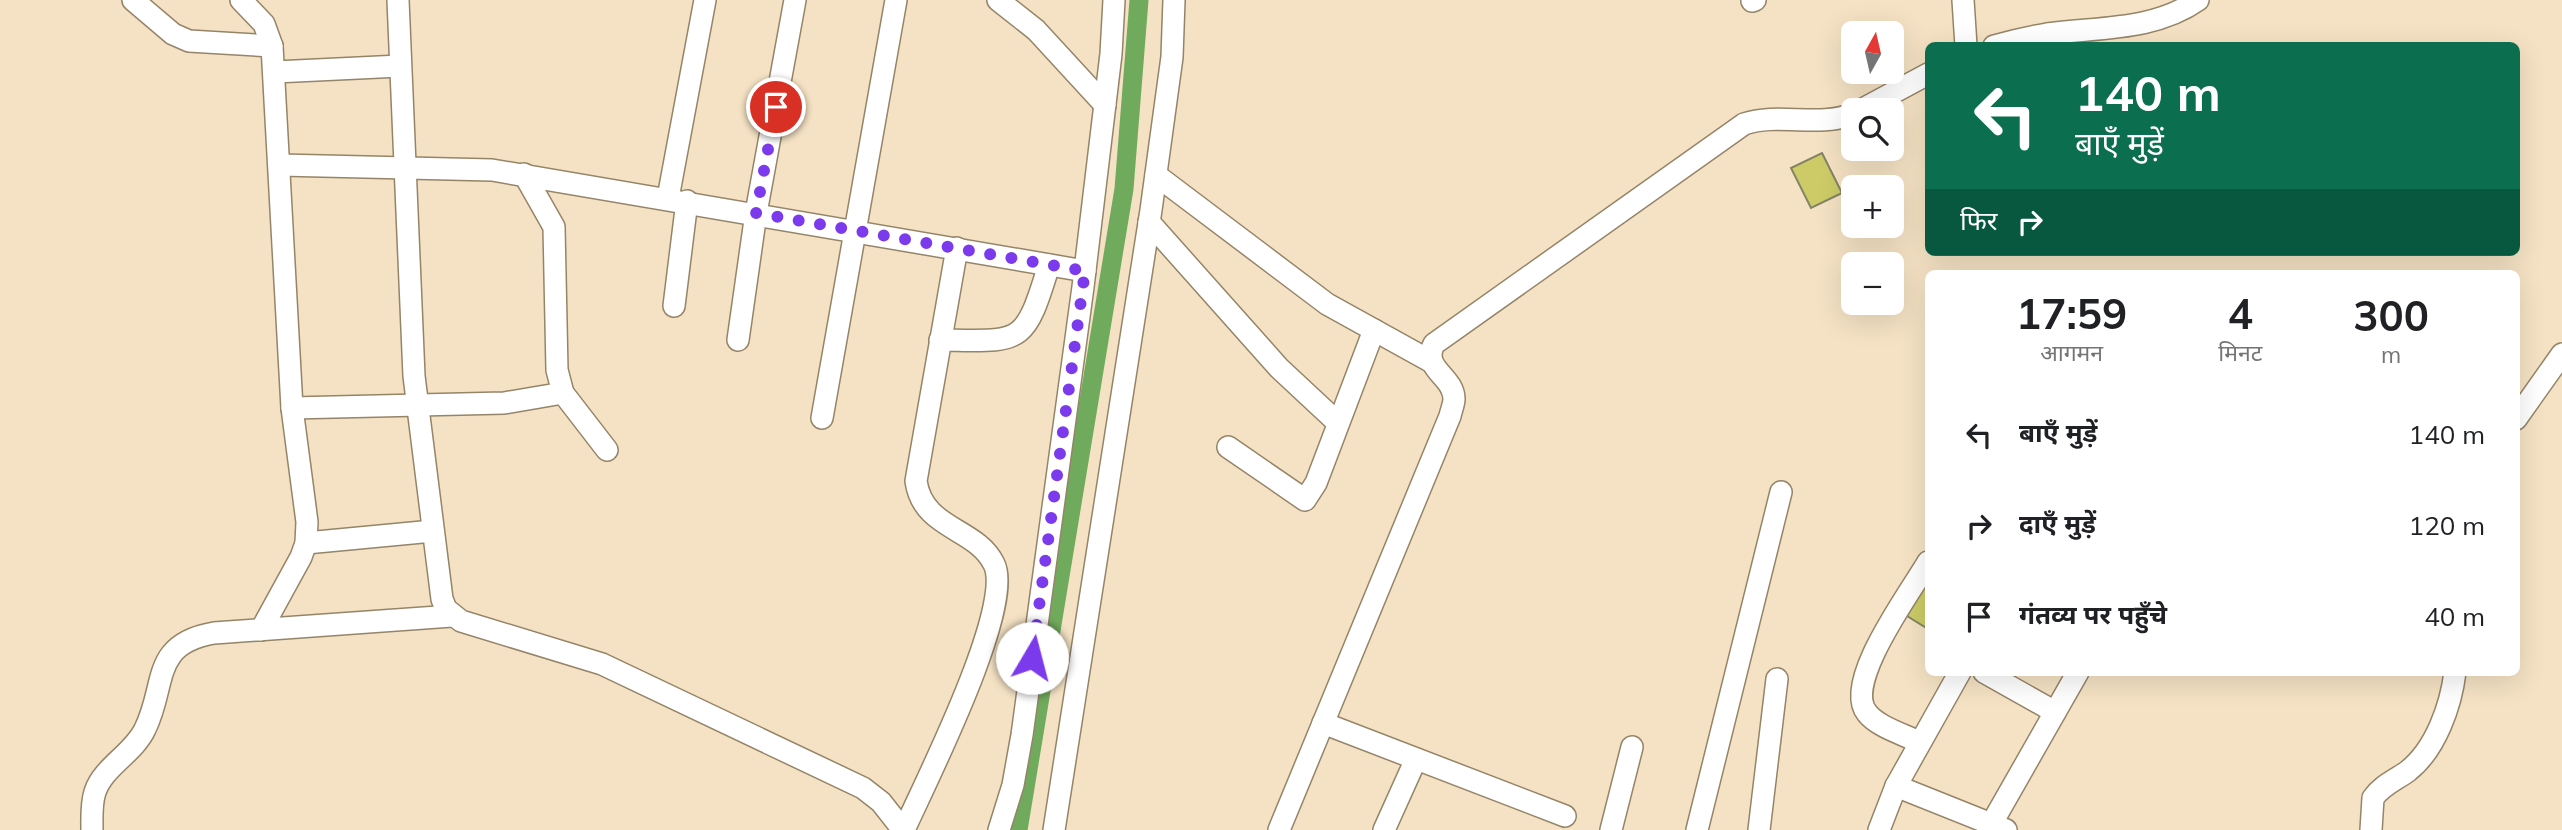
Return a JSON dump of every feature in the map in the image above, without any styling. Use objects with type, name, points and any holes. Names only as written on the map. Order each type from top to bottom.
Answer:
[{"type":"street","points":[[133,0],[173,34],[188,41],[272,46]]},
{"type":"street","points":[[241,0],[264,24],[272,46],[292,408],[307,522],[306,543],[261,630]]},
{"type":"street","points":[[398,0],[403,165],[417,404],[442,599],[452,616]]},
{"type":"street","points":[[674,306],[678,200],[705,0]]},
{"type":"street","points":[[737,340],[756,213],[795,0]]},
{"type":"street","points":[[822,418],[895,0]]},
{"type":"street","points":[[998,0],[1036,30],[1105,105]]},
{"type":"street","points":[[999,830],[1013,785],[1021,734],[1085,271],[1105,105],[1114,0]]},
{"type":"street","points":[[1054,830],[1156,176],[1172,57],[1174,0]]},
{"type":"street","points":[[1963,0],[1966,42]]},
{"type":"street","points":[[2012,42],[2048,34],[2147,23],[2183,10],[2197,0]]},
{"type":"street","points":[[275,72],[400,66]]},
{"type":"street","points":[[1883,98],[1925,76]]},
{"type":"street","points":[[1430,361],[1434,344],[1744,124],[1757,120],[1841,117]]},
{"type":"street","points":[[280,164],[403,165],[524,174],[1085,271]]},
{"type":"street","points":[[524,174],[554,227],[555,346],[563,393],[607,450]]},
{"type":"street","points":[[1156,176],[1327,304],[1430,361],[1451,389],[1454,399],[1450,416],[1279,830]]},
{"type":"street","points":[[1149,222],[1279,368],[1338,423]]},
{"type":"street","points":[[92,830],[94,793],[145,729],[168,657],[197,636],[452,616],[602,664],[665,693],[863,788],[881,802],[903,830],[974,671],[997,602],[999,583],[995,564],[985,552],[927,511],[918,496],[916,481],[957,248]]},
{"type":"street","points":[[940,340],[1006,339],[1022,331],[1037,306],[1049,265]]},
{"type":"street","points":[[1228,447],[1305,500],[1316,483],[1374,330]]},
{"type":"street","points":[[2520,413],[2562,354]]},
{"type":"street","points":[[292,408],[504,403],[563,393]]},
{"type":"street","points":[[1697,830],[1781,492]]},
{"type":"street","points":[[306,543],[433,531]]},
{"type":"street","points":[[1919,742],[1868,715],[1861,705],[1865,671],[1925,567]]},
{"type":"street","points":[[1879,830],[1895,786],[1958,676]]},
{"type":"street","points":[[1991,676],[2055,712]]},
{"type":"street","points":[[1895,786],[1995,828],[2076,676]]},
{"type":"street","points":[[2371,830],[2373,798],[2421,758],[2444,717],[2452,697],[2455,676]]},
{"type":"street","points":[[1759,830],[1777,679]]},
{"type":"street","points":[[1323,723],[1565,816]]},
{"type":"street","points":[[1614,829],[1632,747]]},
{"type":"street","points":[[1384,830],[1416,759]]},
{"type":"building","points":[[1822,153],[1841,193],[1811,208],[1791,168]]},
{"type":"building","points":[[1925,583],[1925,627],[1907,616]]},
{"type":"waterway","points":[[1018,830],[1124,189],[1139,0]]},
{"type":"route","points":[[776,107],[756,213],[1085,271],[1032,658]]}]
